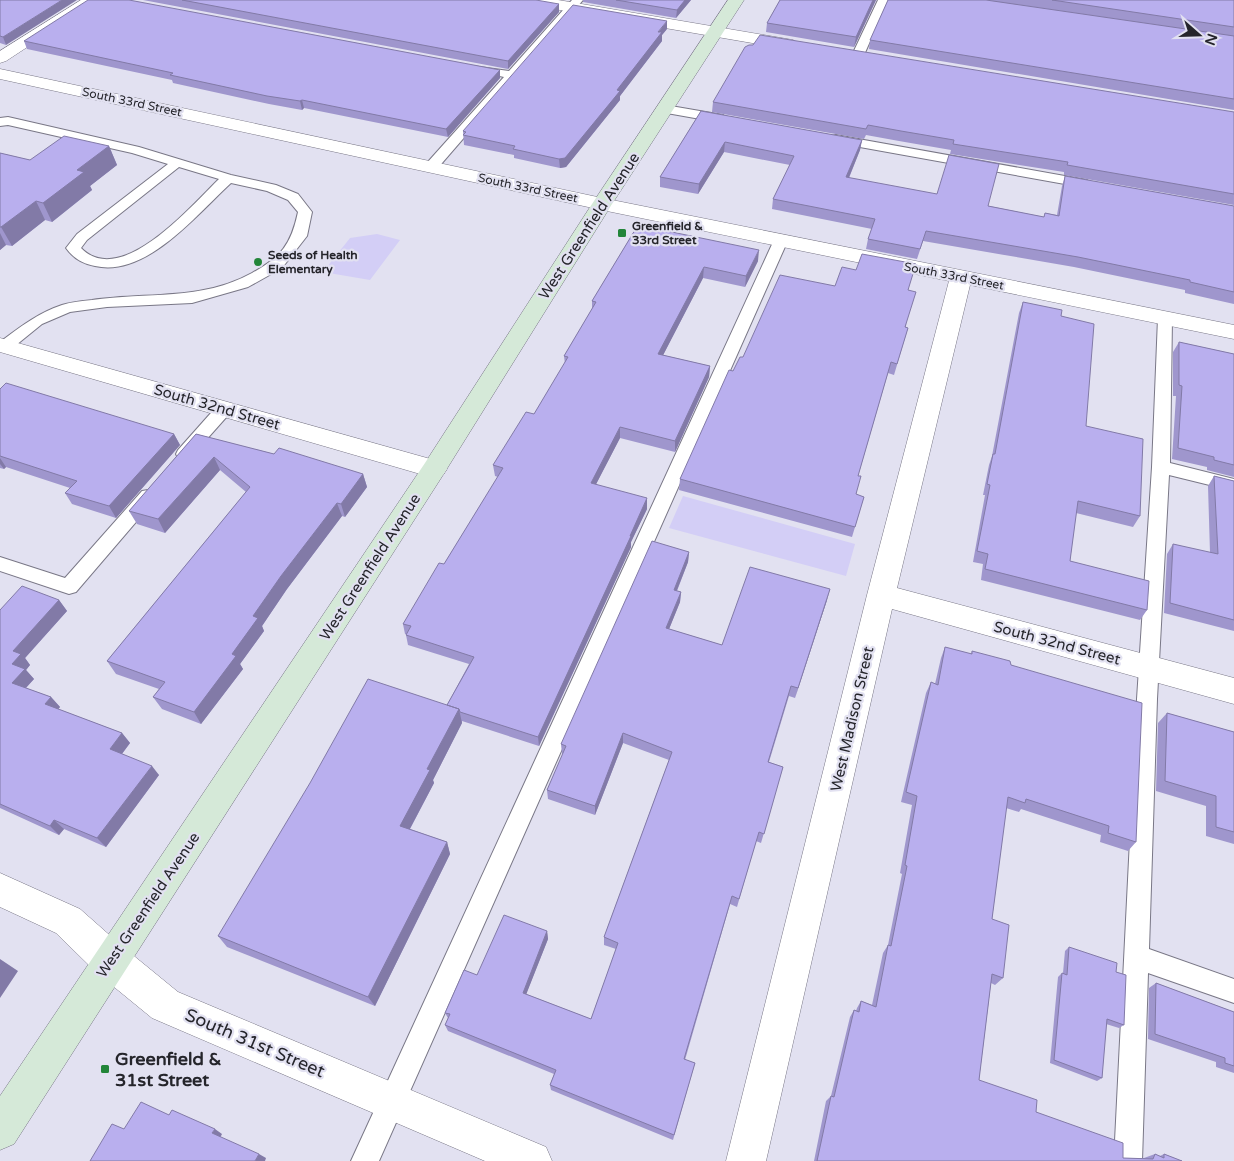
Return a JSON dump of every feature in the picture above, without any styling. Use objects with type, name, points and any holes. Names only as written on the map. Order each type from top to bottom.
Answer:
[{"type":"main road","name":"West Greenfield Avenue","points":[[0,1130],[434,469],[602,204],[736,0]]},
{"type":"street","points":[[0,58],[91,0]]},
{"type":"street","points":[[531,0],[574,4],[715,32],[811,48]]},
{"type":"street","points":[[839,52],[877,58]]},
{"type":"street","name":"South 33rd Street","points":[[0,74],[602,204],[1234,332]]},
{"type":"street","name":"West Madison Street","points":[[746,1161],[881,595],[961,277]]},
{"type":"street","name":"South 32nd Street","points":[[2,347],[434,469]]},
{"type":"street","name":"South 32nd Street","points":[[881,595],[1234,692]]},
{"type":"street","name":"South 31st Street","points":[[0,890],[68,922],[110,960],[165,1005],[532,1161]]},
{"type":"lane","points":[[858,55],[884,0]]},
{"type":"lane","points":[[431,166],[574,4]]},
{"type":"lane","points":[[464,66],[512,75]]},
{"type":"lane","points":[[665,109],[736,121]]},
{"type":"lane","points":[[0,122],[8,121],[135,150],[228,178],[271,188],[293,197],[304,212],[300,236],[277,265],[243,284],[192,298],[107,302],[68,308],[37,321],[2,347]]},
{"type":"lane","points":[[824,137],[1097,186]]},
{"type":"lane","points":[[177,163],[82,237],[73,248],[80,257],[94,263],[113,264],[132,259],[149,248],[228,178]]},
{"type":"lane","points":[[365,1161],[781,240]]},
{"type":"lane","points":[[1128,1161],[1148,668],[1161,467],[1165,318]]},
{"type":"lane","points":[[172,468],[224,409]]},
{"type":"lane","points":[[1161,467],[1234,485]]},
{"type":"lane","points":[[0,564],[69,588],[159,483]]},
{"type":"lane","points":[[1137,957],[1234,991]]},
{"type":"shaded area","points":[[377,234],[400,240],[370,280],[323,272],[350,238]]},
{"type":"shaded area","points":[[683,496],[855,544],[846,576],[669,528]]},
{"type":"building","points":[[0,0],[62,0],[3,37],[0,36]]},
{"type":"building","points":[[88,0],[129,0],[500,70],[446,129],[302,100],[267,96],[170,75],[173,73],[24,41]]},
{"type":"building","points":[[182,0],[536,0],[559,4],[508,61]]},
{"type":"building","points":[[616,0],[685,0],[677,10]]},
{"type":"building","points":[[780,0],[873,0],[856,37],[767,23]]},
{"type":"building","points":[[888,0],[986,0],[1234,36],[1234,99],[870,40]]},
{"type":"building","points":[[1052,0],[1234,0],[1234,27]]},
{"type":"building","points":[[573,5],[667,21],[658,32],[662,32],[617,90],[620,91],[565,158],[559,159],[513,149],[515,146],[463,135],[466,132],[463,131]]},
{"type":"building","points":[[760,35],[1234,112],[1234,194],[1067,165],[1068,162],[953,144],[954,140],[868,125],[866,129],[713,102],[745,47],[753,45]]},
{"type":"building","points":[[701,111],[862,140],[846,177],[937,194],[949,155],[999,164],[988,206],[1044,217],[1045,213],[1059,216],[1065,176],[1234,206],[1234,292],[1190,282],[1190,280],[1078,257],[926,231],[920,249],[868,239],[875,219],[773,199],[794,156],[725,142],[699,184],[660,177]]},
{"type":"building","points":[[64,136],[109,146],[77,170],[84,172],[43,203],[36,201],[0,227],[0,153],[30,160]]},
{"type":"building","points":[[638,225],[759,250],[746,276],[704,267],[658,354],[710,366],[675,441],[620,427],[591,483],[647,498],[538,737],[460,712],[459,709],[447,705],[474,657],[406,635],[411,626],[403,624],[439,563],[444,564],[503,468],[493,465],[526,412],[534,414],[568,357],[564,356],[596,302],[592,301]]},
{"type":"building","points":[[862,254],[916,264],[908,290],[916,292],[905,327],[908,328],[897,364],[891,362],[858,476],[861,476],[856,494],[864,497],[855,527],[680,479],[729,370],[733,371],[740,357],[743,357],[780,275],[835,286],[842,267],[856,270]]},
{"type":"building","points":[[1023,302],[1062,310],[1061,316],[1094,324],[1086,426],[1143,439],[1140,516],[1078,501],[1070,561],[1149,581],[1147,610],[985,569],[988,554],[977,551],[990,485],[987,484],[993,454],[995,454]]},
{"type":"building","points":[[1179,342],[1234,354],[1234,465],[1214,460],[1214,457],[1178,448],[1182,386],[1179,385]]},
{"type":"building","points":[[6,383],[174,434],[109,506],[65,493],[77,481],[0,456],[0,389]]},
{"type":"building","points":[[196,434],[274,454],[279,448],[363,474],[341,504],[337,503],[281,576],[253,616],[258,618],[232,654],[236,656],[194,712],[153,697],[165,682],[107,661],[250,487],[214,457],[158,519],[129,511]]},
{"type":"building","points":[[1214,476],[1234,481],[1234,620],[1170,603],[1173,544],[1218,554]]},
{"type":"building","points":[[652,541],[689,552],[674,590],[681,592],[666,628],[722,645],[750,567],[830,589],[798,688],[791,686],[768,762],[783,767],[764,834],[759,832],[739,899],[732,896],[684,1059],[695,1063],[674,1135],[550,1085],[556,1070],[445,1025],[450,1014],[445,1013],[464,970],[477,975],[504,915],[547,931],[523,993],[591,1019],[618,943],[604,937],[672,752],[623,733],[595,806],[547,790],[566,746],[561,744]]},
{"type":"building","points":[[22,586],[59,600],[13,651],[21,654],[12,664],[25,669],[12,683],[51,697],[45,704],[122,733],[110,749],[152,766],[97,838],[54,820],[50,826],[0,804],[0,610]]},
{"type":"building","points":[[945,647],[972,654],[972,651],[1010,661],[1011,665],[1142,703],[1136,842],[1108,833],[1109,826],[1026,799],[1025,803],[1008,797],[992,919],[1009,925],[1003,978],[992,974],[979,1080],[1037,1100],[1036,1112],[1123,1143],[1123,1158],[1153,1159],[1155,1154],[1164,1158],[1164,1154],[1182,1161],[817,1161],[831,1096],[834,1097],[854,1010],[859,1012],[861,1001],[876,1007],[888,945],[891,946],[907,866],[905,865],[917,796],[906,792],[931,682],[938,685]]},
{"type":"building","points":[[368,679],[459,709],[427,769],[430,770],[400,826],[447,842],[368,997],[218,936],[310,783]]},
{"type":"building","points":[[1167,713],[1234,732],[1234,832],[1216,827],[1216,796],[1165,781]]},
{"type":"building","points":[[1069,947],[1117,963],[1116,972],[1126,975],[1124,1025],[1107,1019],[1102,1078],[1054,1060],[1062,973],[1067,975]]},
{"type":"building","points":[[1156,983],[1234,1012],[1234,1066],[1225,1063],[1225,1058],[1155,1034]]},
{"type":"building","points":[[141,1102],[169,1115],[172,1110],[215,1129],[212,1133],[259,1154],[255,1161],[90,1161],[112,1124],[124,1129]]},
{"type":"place","name":"Greenfield & 33rd Street","points":[[622,233]]},
{"type":"place","name":"Seeds of Health Elementary","points":[[258,262]]},
{"type":"place","name":"Greenfield & 31st Street","points":[[105,1069]]}]
